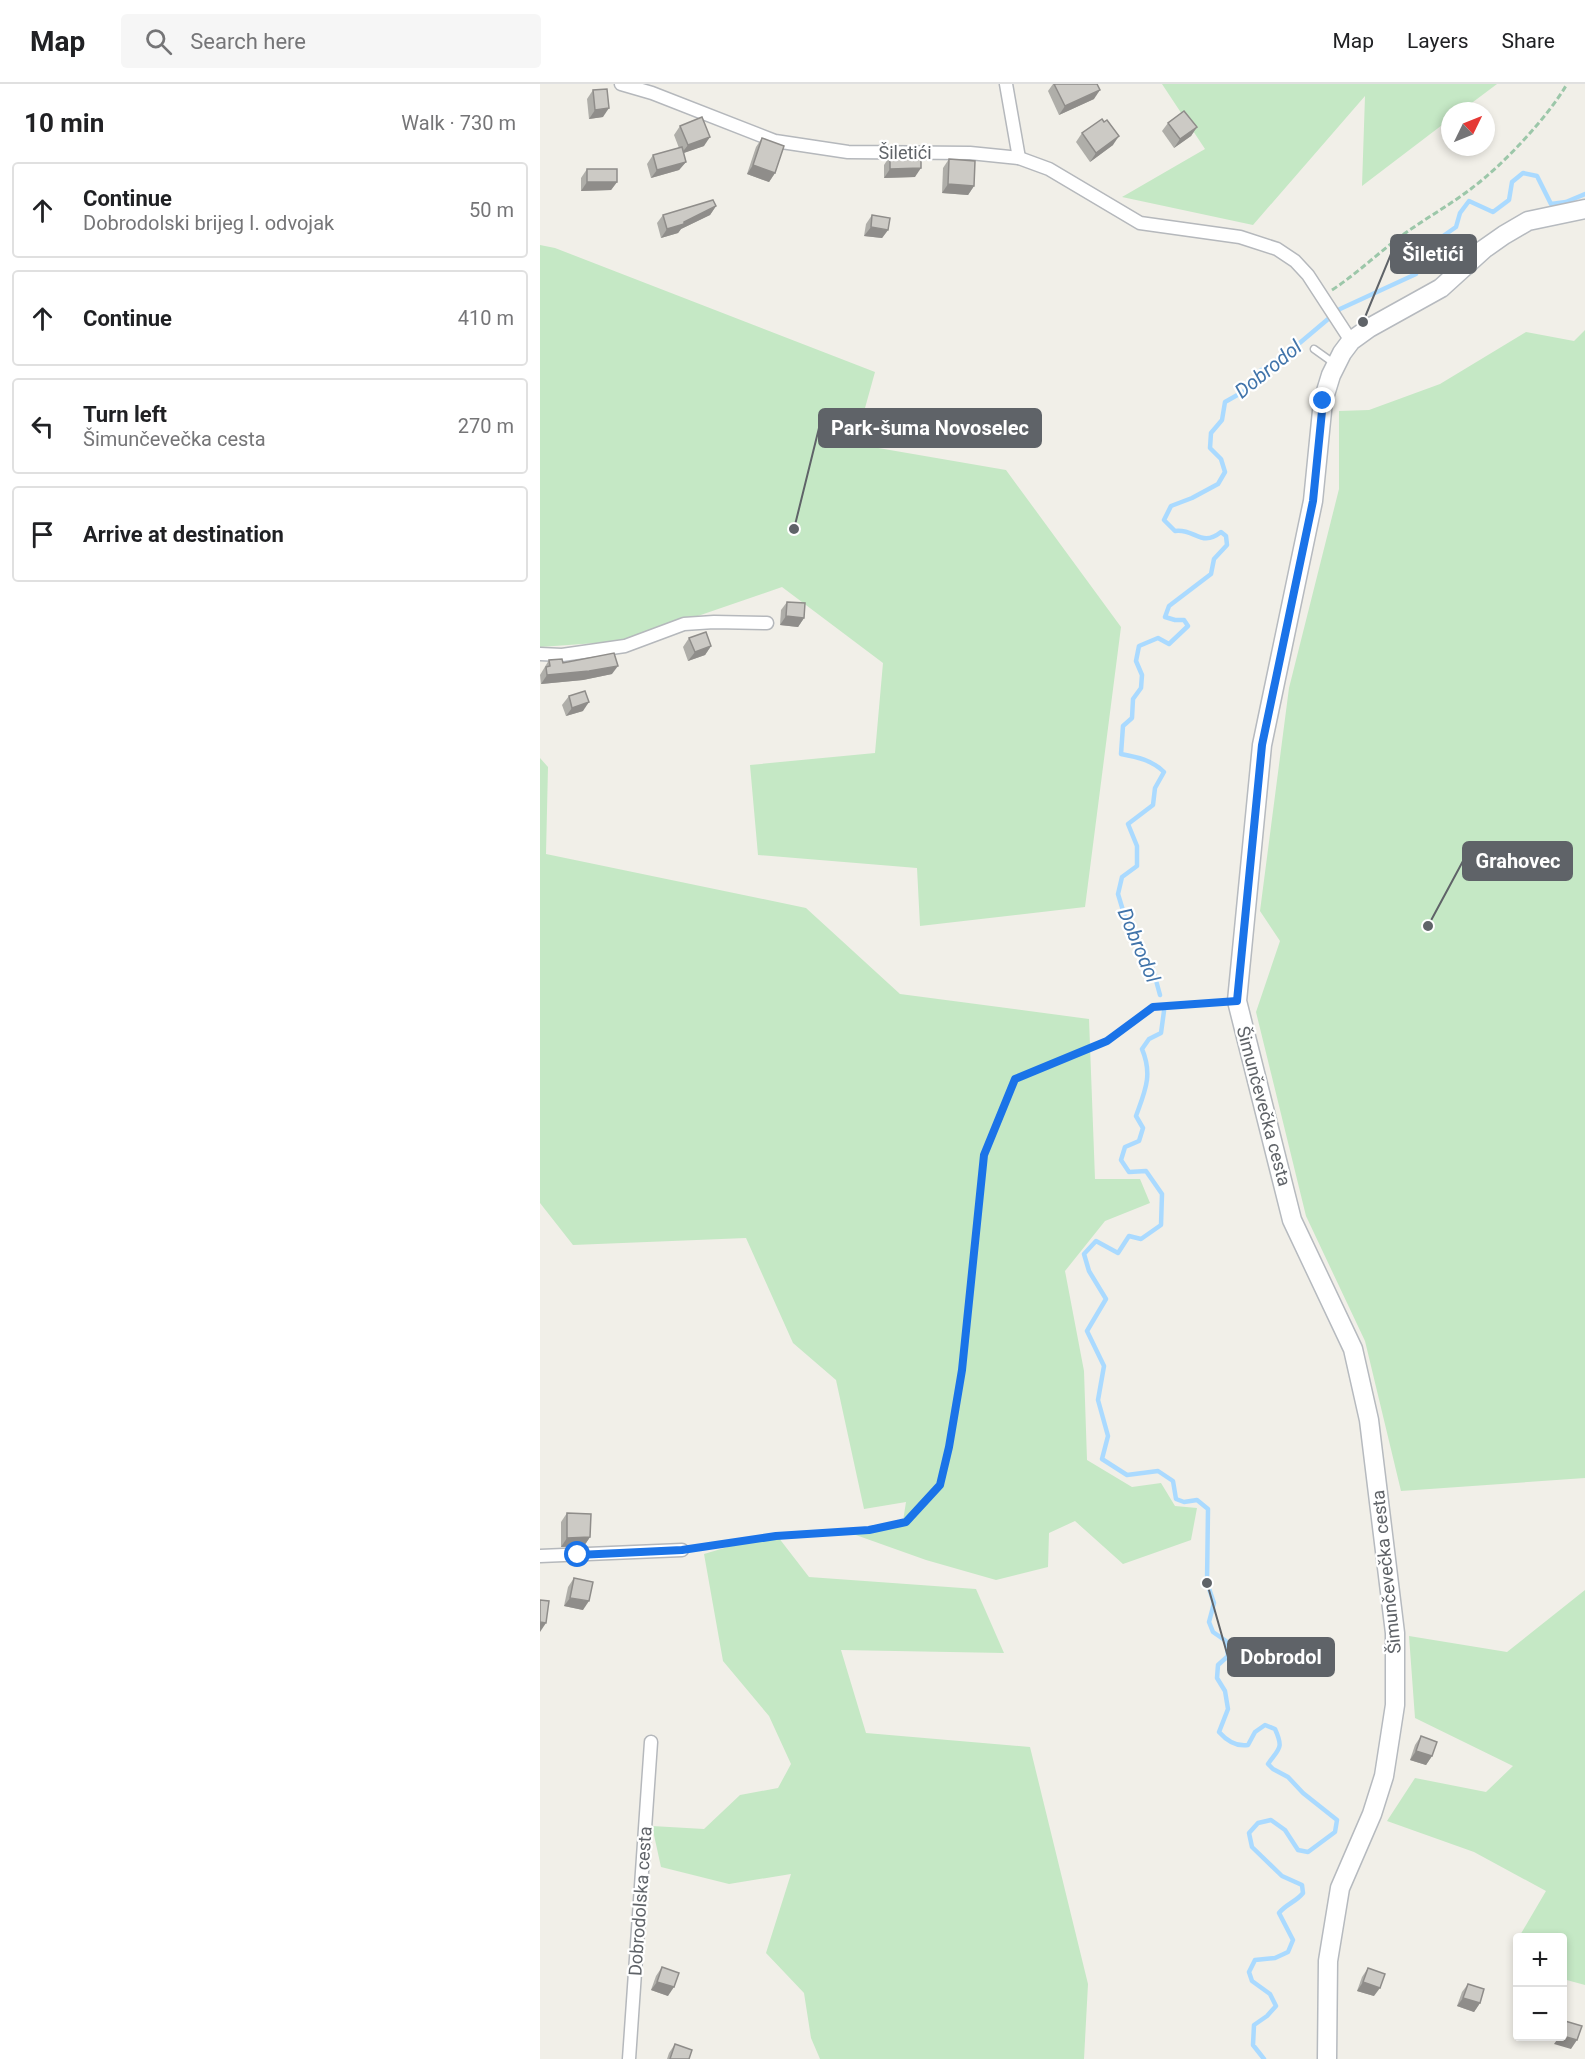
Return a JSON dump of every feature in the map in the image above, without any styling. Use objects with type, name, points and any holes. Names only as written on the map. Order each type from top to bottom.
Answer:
[{"type":"street","name":"Šiletići","points":[[621,84],[652,93],[775,141],[848,152],[970,153],[1019,158],[1049,169],[1140,223],[1240,237],[1277,249],[1295,261],[1308,275],[1351,342]]},
{"type":"street","points":[[1006,84],[1019,158]]},
{"type":"street","name":"Šimunčevečka cesta","points":[[1327,2059],[1328,1962],[1340,1888],[1384,1776],[1395,1705],[1395,1633],[1370,1420],[1353,1350],[1292,1220],[1237,1001],[1262,745],[1313,501],[1323,401],[1342,353],[1351,342],[1369,328],[1441,288],[1484,249],[1520,225],[1528,221],[1585,209]]},
{"type":"street","points":[[540,654],[562,655],[626,646],[684,624],[767,623]]},
{"type":"street","points":[[540,1556],[682,1550]]},
{"type":"street","name":"Dobrodolska cesta","points":[[629,2059],[651,1742]]},
{"type":"lane","points":[[1314,349],[1336,364]]},
{"type":"path","points":[[1326,301],[1402,236],[1474,187],[1516,147],[1559,98],[1568,84]]},
{"type":"path","points":[[682,1550],[776,1536],[869,1530],[906,1522],[940,1485],[962,1370],[984,1155],[1015,1079],[1107,1041],[1153,1007],[1237,1001]]},
{"type":"green space","points":[[1162,84],[1497,84],[1473,102],[1441,102],[1441,126],[1362,186],[1365,96],[1253,225],[1122,197],[1205,149]]},
{"type":"green space","points":[[540,245],[555,248],[875,372],[855,444],[1006,470],[1121,627],[1085,907],[920,926],[917,868],[758,855],[750,765],[875,753],[883,663],[782,587],[625,641],[540,647]]},
{"type":"green space","points":[[1585,330],[1585,1478],[1401,1491],[1365,1341],[1306,1216],[1256,1012],[1280,941],[1260,911],[1289,688],[1339,489],[1339,411],[1369,410],[1440,384],[1526,332],[1574,341]]},
{"type":"green space","points":[[540,758],[548,767],[546,854],[806,908],[900,994],[1089,1019],[1095,1179],[1140,1179],[1150,1203],[1105,1221],[1065,1271],[1084,1371],[1087,1460],[1132,1487],[1161,1483],[1175,1506],[1197,1508],[1191,1540],[1123,1564],[1075,1521],[1049,1533],[1048,1567],[996,1580],[926,1560],[853,1534],[903,1521],[906,1502],[864,1509],[836,1380],[793,1343],[746,1238],[573,1245],[540,1203]]},
{"type":"green space","points":[[775,1533],[809,1577],[976,1589],[1004,1653],[841,1650],[866,1733],[1030,1747],[1088,1984],[1084,2059],[820,2059],[811,2038],[804,1993],[766,1953],[791,1874],[729,1884],[661,1867],[652,1826],[704,1829],[740,1795],[778,1788],[791,1764],[769,1716],[723,1661],[704,1554]]},
{"type":"green space","points":[[1585,1590],[1585,1985],[1567,1980],[1567,1933],[1521,1933],[1546,1891],[1474,1852],[1387,1821],[1415,1778],[1486,1792],[1513,1766],[1415,1718],[1409,1636],[1507,1652]]},
{"type":"building","points":[[1054,84],[1097,84],[1100,90],[1065,106]]},
{"type":"building","points":[[607,89],[609,108],[595,110],[593,90]]},
{"type":"building","points":[[1184,111],[1197,127],[1180,139],[1168,123]]},
{"type":"building","points":[[702,117],[710,137],[688,145],[680,126]]},
{"type":"building","points":[[1102,119],[1104,122],[1107,120],[1119,136],[1096,153],[1082,133]]},
{"type":"building","points":[[762,138],[784,146],[775,173],[753,165]]},
{"type":"building","points":[[682,147],[686,162],[657,170],[653,155]]},
{"type":"building","points":[[921,155],[921,168],[890,169],[890,156]]},
{"type":"building","points":[[949,159],[975,161],[974,186],[948,184]]},
{"type":"building","points":[[587,169],[617,169],[617,182],[587,182]]},
{"type":"building","points":[[713,200],[716,206],[684,224],[667,229],[663,215]]},
{"type":"building","points":[[872,215],[890,218],[888,230],[871,227]]},
{"type":"building","points":[[787,602],[805,603],[804,618],[786,616]]},
{"type":"building","points":[[706,632],[711,646],[695,652],[689,638]]},
{"type":"building","points":[[614,653],[618,666],[547,675],[546,667],[550,666],[549,660],[562,659],[563,663]]},
{"type":"building","points":[[585,691],[589,702],[572,708],[569,696]]},
{"type":"building","points":[[567,1513],[591,1514],[590,1537],[567,1538]]},
{"type":"building","points":[[574,1578],[593,1582],[589,1601],[570,1598]]},
{"type":"building","points":[[540,1600],[549,1601],[546,1623],[540,1622]]},
{"type":"building","points":[[1421,1736],[1437,1742],[1432,1756],[1416,1751]]},
{"type":"building","points":[[662,1967],[679,1973],[674,1987],[657,1982]]},
{"type":"building","points":[[1368,1968],[1385,1974],[1380,1988],[1363,1982]]},
{"type":"building","points":[[1468,1984],[1484,1989],[1480,2003],[1463,1998]]},
{"type":"building","points":[[1567,2022],[1582,2026],[1577,2040],[1567,2037]]},
{"type":"building","points":[[675,2044],[692,2050],[689,2059],[670,2059]]},
{"type":"waterway","name":"Dobrodol","points":[[1160,995],[1152,966],[1131,937],[1118,894],[1122,877],[1137,866],[1137,846],[1128,824],[1153,805],[1155,788],[1164,772],[1149,762],[1121,754],[1123,726],[1132,718],[1133,699],[1141,688],[1142,675],[1136,661],[1139,646],[1158,638],[1169,644],[1188,626],[1184,620],[1165,617],[1169,606],[1211,574],[1214,559],[1227,545],[1226,536],[1221,532],[1203,538],[1188,532],[1175,531],[1164,520],[1171,506],[1218,484],[1225,472],[1221,459],[1210,448],[1211,433],[1222,420],[1225,402],[1248,389],[1260,371],[1289,352],[1340,309],[1416,274],[1426,248],[1456,227],[1460,213],[1469,201],[1493,212],[1509,200],[1512,182],[1523,173],[1537,176],[1551,204],[1566,202],[1585,194]]},
{"type":"waterway","name":"Dobrodol","points":[[1164,1011],[1161,1033],[1149,1039],[1142,1049],[1147,1075],[1145,1091],[1136,1116],[1143,1128],[1139,1141],[1125,1147],[1121,1160],[1129,1172],[1146,1171],[1162,1194],[1161,1225],[1141,1239],[1129,1236],[1118,1253],[1096,1241],[1084,1254],[1089,1271],[1106,1299],[1087,1331],[1104,1366],[1098,1400],[1108,1436],[1102,1459],[1127,1475],[1158,1471],[1173,1481],[1176,1499],[1184,1502],[1197,1500],[1208,1509],[1207,1583],[1214,1603],[1209,1622],[1213,1632],[1226,1641],[1228,1656],[1218,1665],[1217,1678],[1225,1691],[1228,1709],[1219,1732],[1232,1743],[1248,1745],[1255,1732],[1265,1725],[1275,1729],[1280,1745],[1268,1764],[1288,1777],[1303,1793],[1337,1820],[1335,1832],[1308,1852],[1298,1850],[1285,1830],[1271,1820],[1258,1823],[1249,1833],[1252,1847],[1282,1876],[1302,1885],[1303,1893],[1279,1913],[1293,1940],[1288,1952],[1275,1958],[1255,1960],[1249,1972],[1252,1981],[1270,1994],[1276,2006],[1254,2025],[1253,2045],[1264,2059]]},
{"type":"place","name":"Šiletići","points":[[1363,322]]},
{"type":"place","name":"Park-šuma Novoselec","points":[[794,529]]},
{"type":"place","name":"Grahovec","points":[[1428,926]]},
{"type":"place","name":"Dobrodol","points":[[1207,1583]]},
{"type":"route","points":[[578,1555],[682,1550],[776,1536],[869,1530],[906,1522],[940,1485],[962,1370],[984,1155],[1015,1079],[1107,1041],[1153,1007],[1237,1001],[1262,745],[1313,501],[1323,401]]}]
